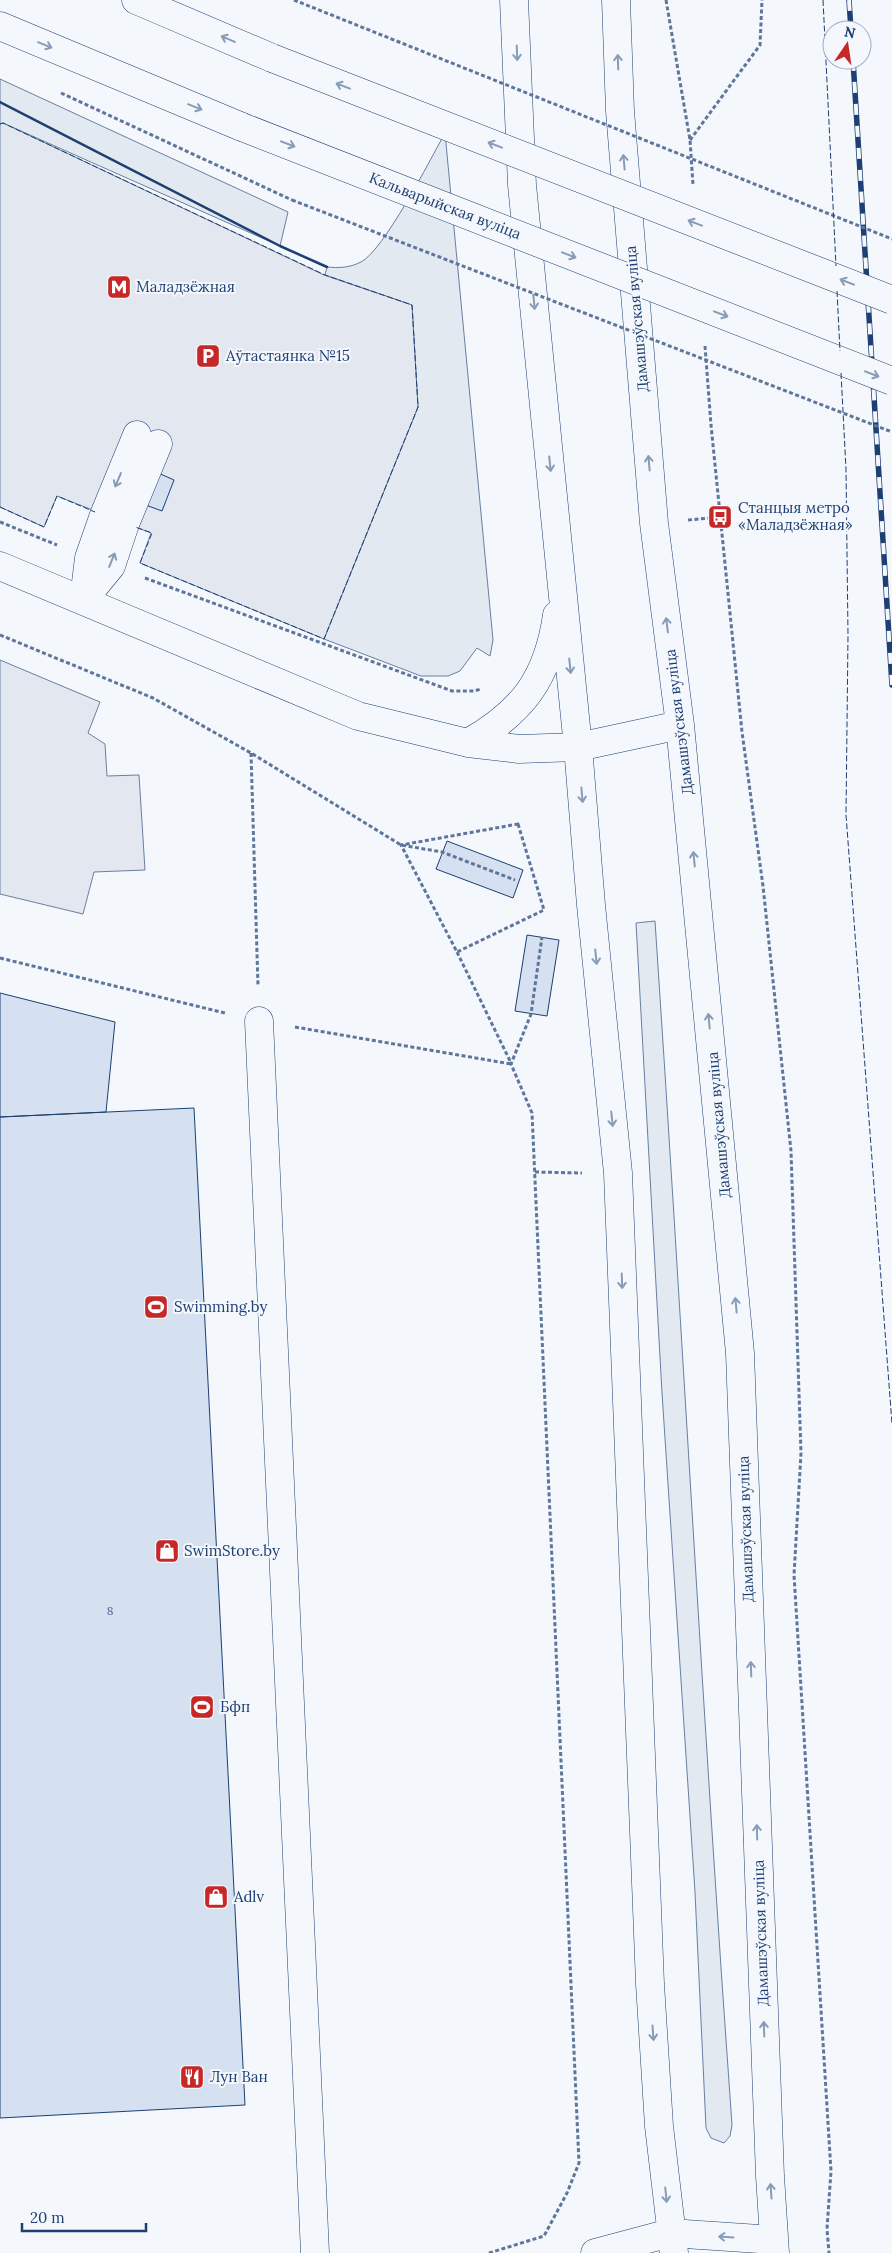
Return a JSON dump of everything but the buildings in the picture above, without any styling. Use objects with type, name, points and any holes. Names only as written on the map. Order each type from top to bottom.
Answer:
[{"type":"main road","points":[[136,0],[272,58],[892,300]]},
{"type":"main road","points":[[514,0],[522,185],[618,1173],[650,1984],[659,2126],[672,2243]]},
{"type":"main road","name":"Дамашэўская вуліца","points":[[616,0],[620,111],[654,523],[680,725],[740,1353],[770,2176],[767,2249]]},
{"type":"main road","name":"Кальварыйская вуліца","points":[[0,26],[242,126],[892,382]]},
{"type":"main road","points":[[84,599],[100,562],[104,515],[148,440]]},
{"type":"main road","points":[[0,566],[84,599],[358,716],[468,743],[519,749],[578,747],[680,725]]},
{"type":"main road","points":[[468,743],[492,730],[513,711],[534,687],[546,662],[555,631],[562,582]]},
{"type":"main road","points":[[259,1021],[315,2253]]},
{"type":"main road","points":[[595,2253],[672,2243],[767,2249]]},
{"type":"path","points":[[294,0],[892,239]]},
{"type":"path","points":[[690,140],[760,45],[762,0]]},
{"type":"path","points":[[53,89],[292,200],[892,432]]},
{"type":"path","points":[[711,426],[742,732],[763,886],[791,1150],[801,1453],[794,1575],[830,2161],[827,2229],[829,2253]]},
{"type":"path","points":[[0,522],[100,562],[452,691],[474,692],[489,687]]},
{"type":"path","points":[[0,635],[153,698],[251,753],[401,845],[442,852],[515,880]]},
{"type":"path","points":[[251,753],[259,1021]]},
{"type":"path","points":[[401,845],[518,824],[544,910],[457,952]]},
{"type":"path","points":[[401,845],[457,952],[511,1064],[532,1113],[578,2163],[567,2193],[544,2236],[489,2253]]},
{"type":"path","points":[[511,1064],[531,1014],[542,938]]},
{"type":"path","points":[[535,1172],[618,1173]]},
{"type":"shaded area","points":[[0,79],[288,212],[280,246],[3,123],[0,124]]},
{"type":"shaded area","name":"Аўтастаянка №15","points":[[3,123],[324,275],[412,305],[418,407],[324,639],[140,563],[151,533],[57,496],[44,527],[0,507],[0,124]]},
{"type":"shaded area","points":[[445,133],[493,640],[490,656],[477,648],[460,671],[448,676],[421,676],[324,639],[418,407],[412,305],[325,275],[327,267],[340,267],[361,262],[382,241],[418,183]]},
{"type":"shaded area","points":[[0,660],[100,702],[88,733],[105,744],[107,776],[139,775],[145,870],[94,872],[83,914],[0,894]]},
{"type":"shaded area","points":[[655,921],[732,2125],[730,2136],[724,2143],[711,2138],[706,2128],[695,1892],[662,1393],[636,923]]},
{"type":"railway","points":[[849,0],[850,20]]},
{"type":"railway","points":[[854,70],[892,685]]},
{"type":"fence","points":[[823,0],[836,266]]},
{"type":"fence","points":[[0,124],[3,123],[325,275],[412,305],[418,407],[324,639],[140,563],[152,533],[135,527]]},
{"type":"fence","points":[[837,291],[840,351]]},
{"type":"fence","points":[[841,373],[846,469],[848,635],[846,815],[892,1424]]},
{"type":"fence","points":[[0,507],[44,527],[57,496],[95,512]]},
{"type":"wall","points":[[0,102],[280,246],[327,267]]},
{"type":"place","name":"Маладзёжная","points":[[119,287]]},
{"type":"place","name":"Аўтастаянка №15","points":[[208,356]]},
{"type":"place","name":"Станцыя метро «Маладзёжная»","points":[[720,517]]},
{"type":"place","name":"Swimming.by","points":[[156,1307]]},
{"type":"place","name":"SwimStore.by","points":[[167,1551]]},
{"type":"place","name":"Бфп","points":[[202,1707]]},
{"type":"place","name":"Adlv","points":[[216,1897]]},
{"type":"place","name":"Лун Ван","points":[[192,2077]]}]
